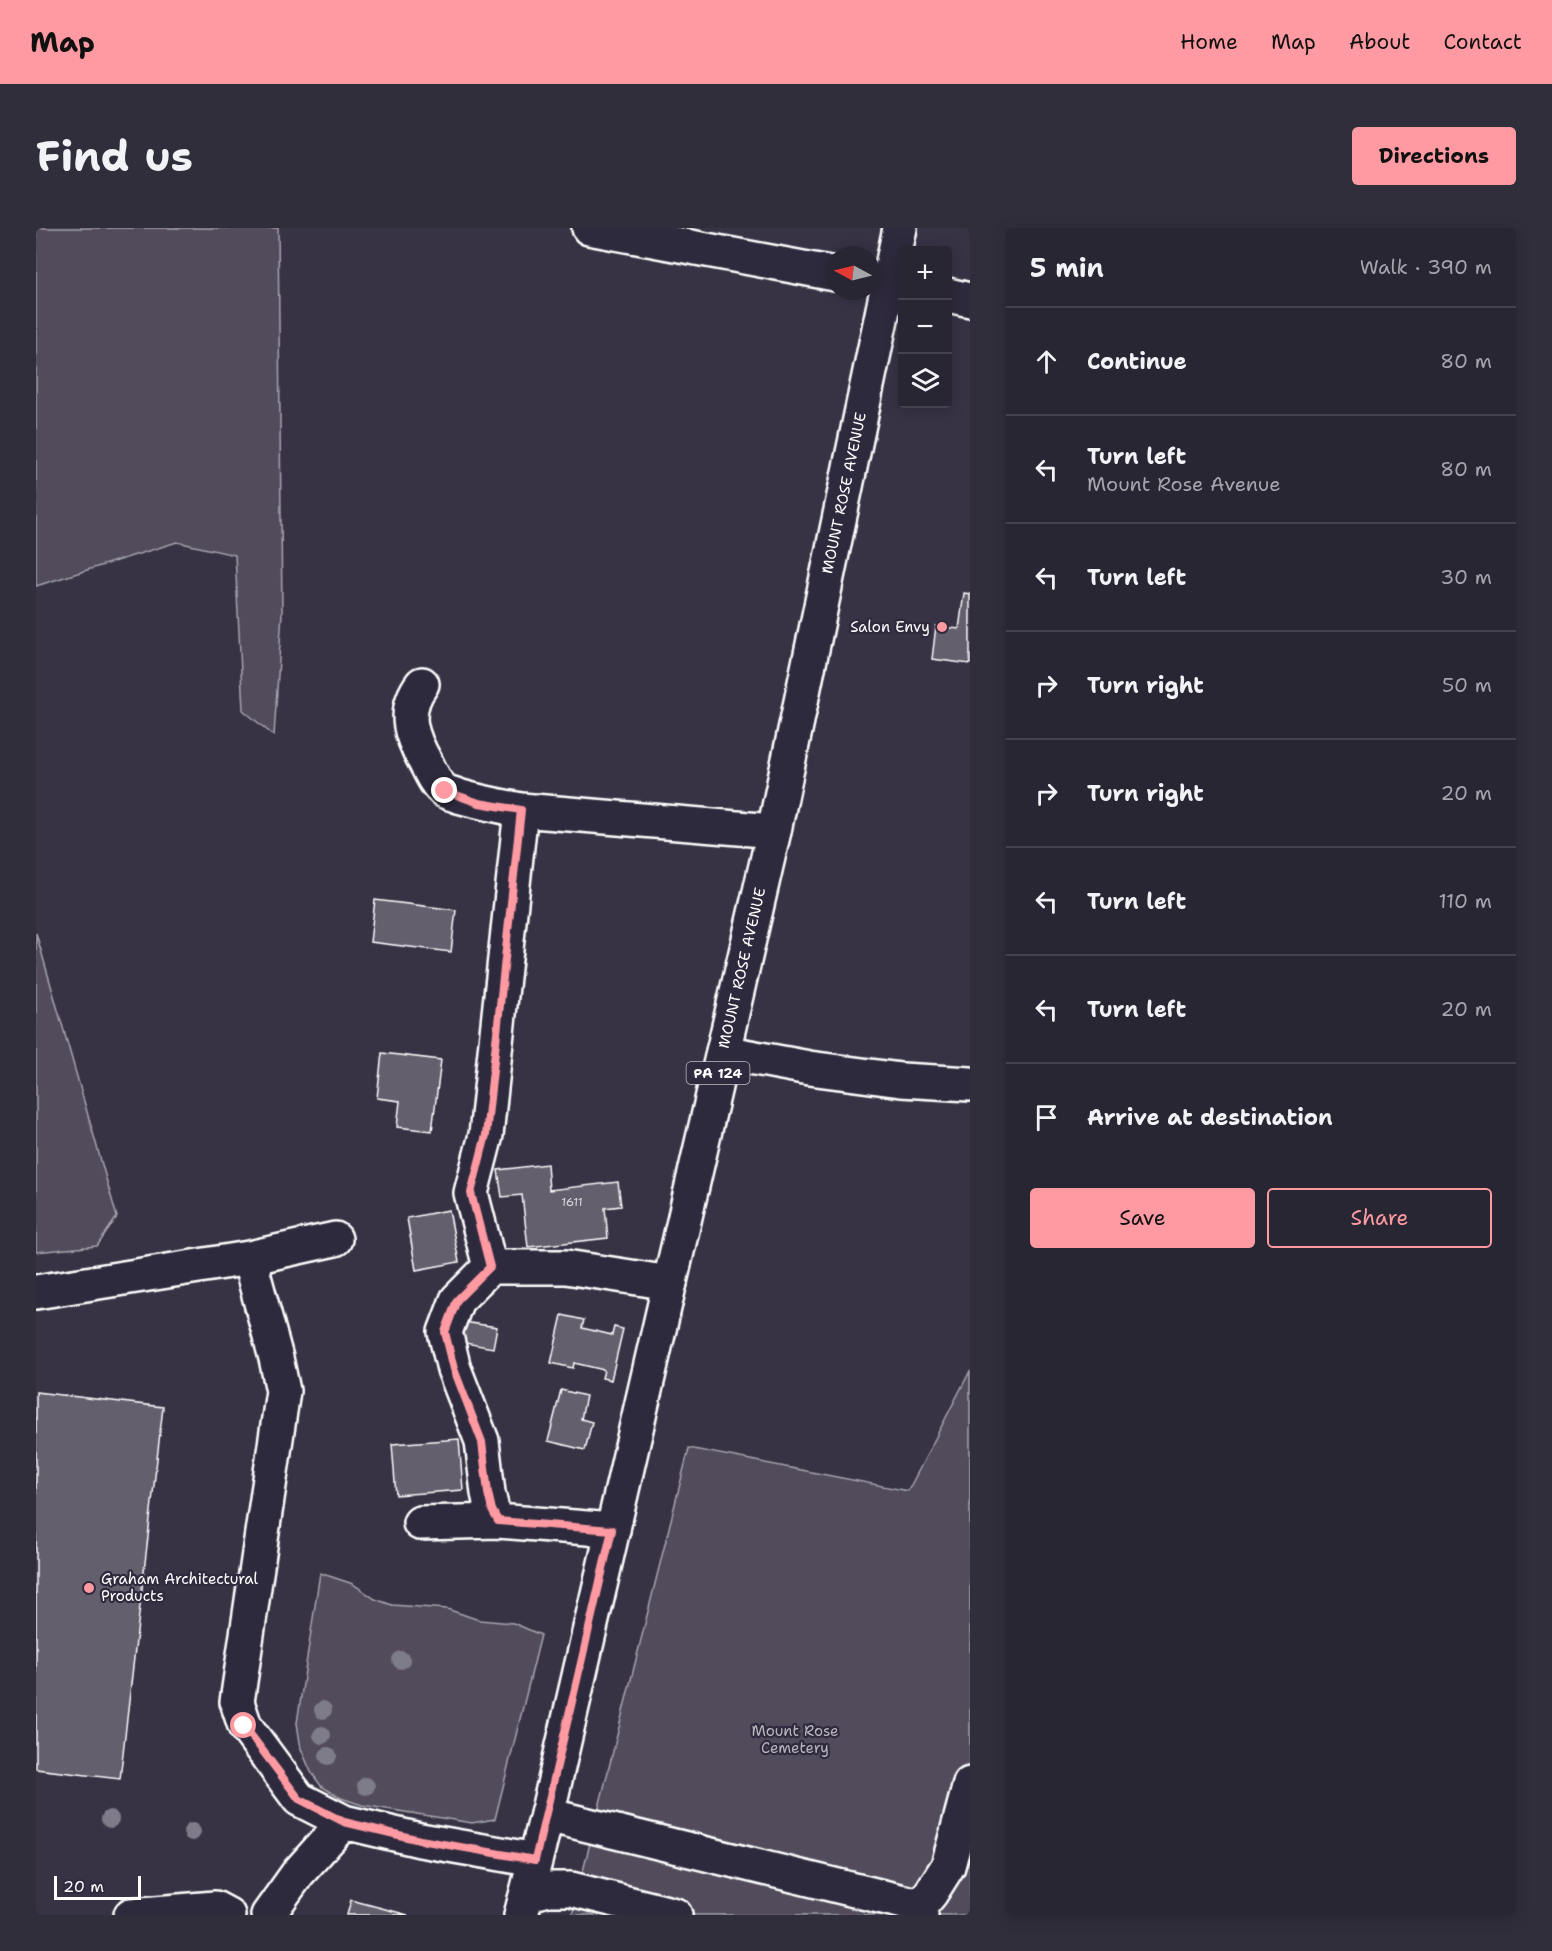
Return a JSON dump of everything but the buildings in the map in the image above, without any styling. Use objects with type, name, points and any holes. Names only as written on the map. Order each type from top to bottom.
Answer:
[{"type":"main road","points":[[588,228],[826,272]]},
{"type":"main road","name":"MOUNT ROSE AVENUE","points":[[523,1907],[547,1815],[774,831],[900,228]]},
{"type":"main road","points":[[952,296],[970,300]]},
{"type":"main road","points":[[422,684],[414,695],[411,708],[414,742],[433,776],[445,791],[479,803],[521,810],[774,831]]},
{"type":"main road","points":[[490,1267],[471,1193],[486,1135],[521,810]]},
{"type":"main road","points":[[723,1052],[808,1068],[901,1080],[970,1084]]},
{"type":"main road","points":[[36,1292],[249,1258],[335,1239]]},
{"type":"main road","points":[[249,1258],[283,1391],[237,1702],[244,1726],[299,1799],[344,1822],[420,1840],[535,1860]]},
{"type":"main road","points":[[498,1521],[492,1510],[488,1493],[482,1442],[454,1369],[445,1332],[457,1300],[490,1267],[566,1268],[670,1283]]},
{"type":"main road","points":[[420,1523],[498,1521],[612,1530]]},
{"type":"main road","points":[[547,1815],[921,1910],[948,1866],[970,1784]]},
{"type":"main road","points":[[268,1915],[298,1873],[344,1822]]},
{"type":"main road","points":[[523,1907],[533,1893],[548,1889],[571,1889],[675,1915]]},
{"type":"main road","points":[[131,1915],[215,1908],[228,1915]]},
{"type":"green space","points":[[36,228],[278,228],[282,613],[274,736],[243,710],[235,555],[177,542],[36,586]]},
{"type":"green space","points":[[36,933],[117,1217],[97,1246],[36,1252]]},
{"type":"green space","name":"Mount Rose Cemetery","points":[[970,1371],[970,1915],[572,1915],[689,1448],[908,1491]]},
{"type":"green space","points":[[320,1573],[353,1584],[375,1599],[392,1605],[447,1609],[479,1620],[513,1623],[541,1635],[495,1819],[472,1823],[362,1805],[341,1798],[321,1786],[311,1772],[301,1749],[297,1723]]},
{"type":"place","name":"Salon Envy","points":[[942,627]]},
{"type":"place","name":"Graham Architectural Products","points":[[89,1588]]},
{"type":"route","points":[[244,1726],[299,1799],[344,1822],[420,1840],[535,1860],[612,1530],[498,1521],[492,1510],[488,1493],[482,1442],[454,1369],[445,1332],[457,1300],[490,1267],[471,1193],[486,1135],[521,810],[479,803],[445,791]]}]
